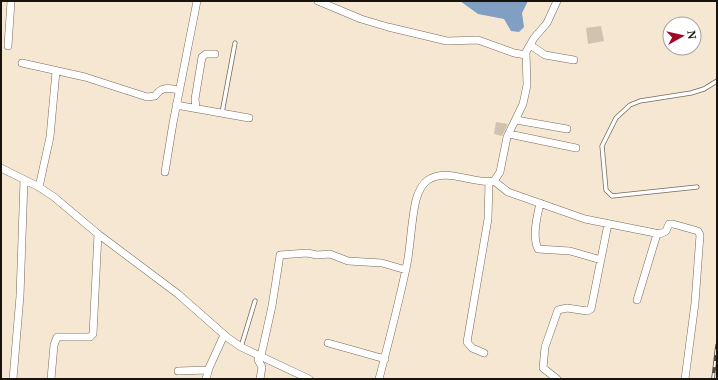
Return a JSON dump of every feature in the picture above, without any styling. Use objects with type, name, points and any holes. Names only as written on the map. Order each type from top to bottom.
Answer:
[{"type":"street","points":[[8,46],[11,1]]},
{"type":"street","points":[[165,172],[176,104],[197,1]]},
{"type":"street","points":[[318,1],[329,4],[361,19],[388,27],[447,41],[478,40],[514,53],[526,55]]},
{"type":"street","points":[[484,353],[472,348],[467,342],[488,219],[491,182],[500,172],[509,134],[516,120],[526,92],[526,55],[530,45],[547,23],[557,1]]},
{"type":"street","points":[[530,45],[546,55],[574,60]]},
{"type":"street","points":[[196,108],[195,99],[202,57],[206,54],[215,54]]},
{"type":"street","points":[[22,63],[85,77],[147,97],[155,96],[159,90],[164,88],[179,90]]},
{"type":"street","points":[[38,187],[50,137],[56,71]]},
{"type":"street","points":[[176,104],[249,118]]},
{"type":"street","points":[[516,120],[567,129]]},
{"type":"street","points":[[509,134],[576,148]]},
{"type":"street","points":[[1,168],[38,187],[178,294],[224,335],[241,347],[309,379]]},
{"type":"street","points":[[379,379],[406,270],[416,199],[421,186],[428,180],[443,176],[456,176],[484,183],[491,182],[508,192],[608,224],[657,234],[664,233],[669,224],[696,228],[700,235],[695,302],[684,379]]},
{"type":"street","points":[[13,379],[20,296],[24,180]]},
{"type":"street","points":[[540,203],[536,223],[536,242],[538,249],[570,251],[601,260]]},
{"type":"street","points":[[557,379],[544,370],[543,364],[545,347],[551,333],[556,313],[562,308],[587,311],[591,308],[608,224]]},
{"type":"street","points":[[51,379],[54,345],[57,337],[90,337],[93,334],[98,234]]},
{"type":"street","points":[[637,300],[657,234]]},
{"type":"street","points":[[260,379],[262,367],[258,360],[272,306],[280,255],[301,253],[330,254],[348,261],[382,263],[406,270]]},
{"type":"street","points":[[206,379],[208,370],[224,335]]},
{"type":"street","points":[[328,343],[384,359]]},
{"type":"street","points":[[178,371],[208,370]]},
{"type":"lane","points":[[222,113],[236,43]]},
{"type":"lane","points":[[697,187],[612,196],[606,190],[602,146],[616,118],[630,105],[640,101],[704,89],[717,81]]},
{"type":"lane","points":[[241,347],[255,301]]},
{"type":"water","points":[[460,1],[528,1],[522,13],[524,27],[519,32],[511,31],[504,19],[478,14]]},
{"type":"building","points":[[601,26],[604,41],[588,44],[586,28]]},
{"type":"building","points":[[496,122],[508,124],[502,136],[494,134]]},
{"type":"railway","points":[[713,379],[717,345]]}]
